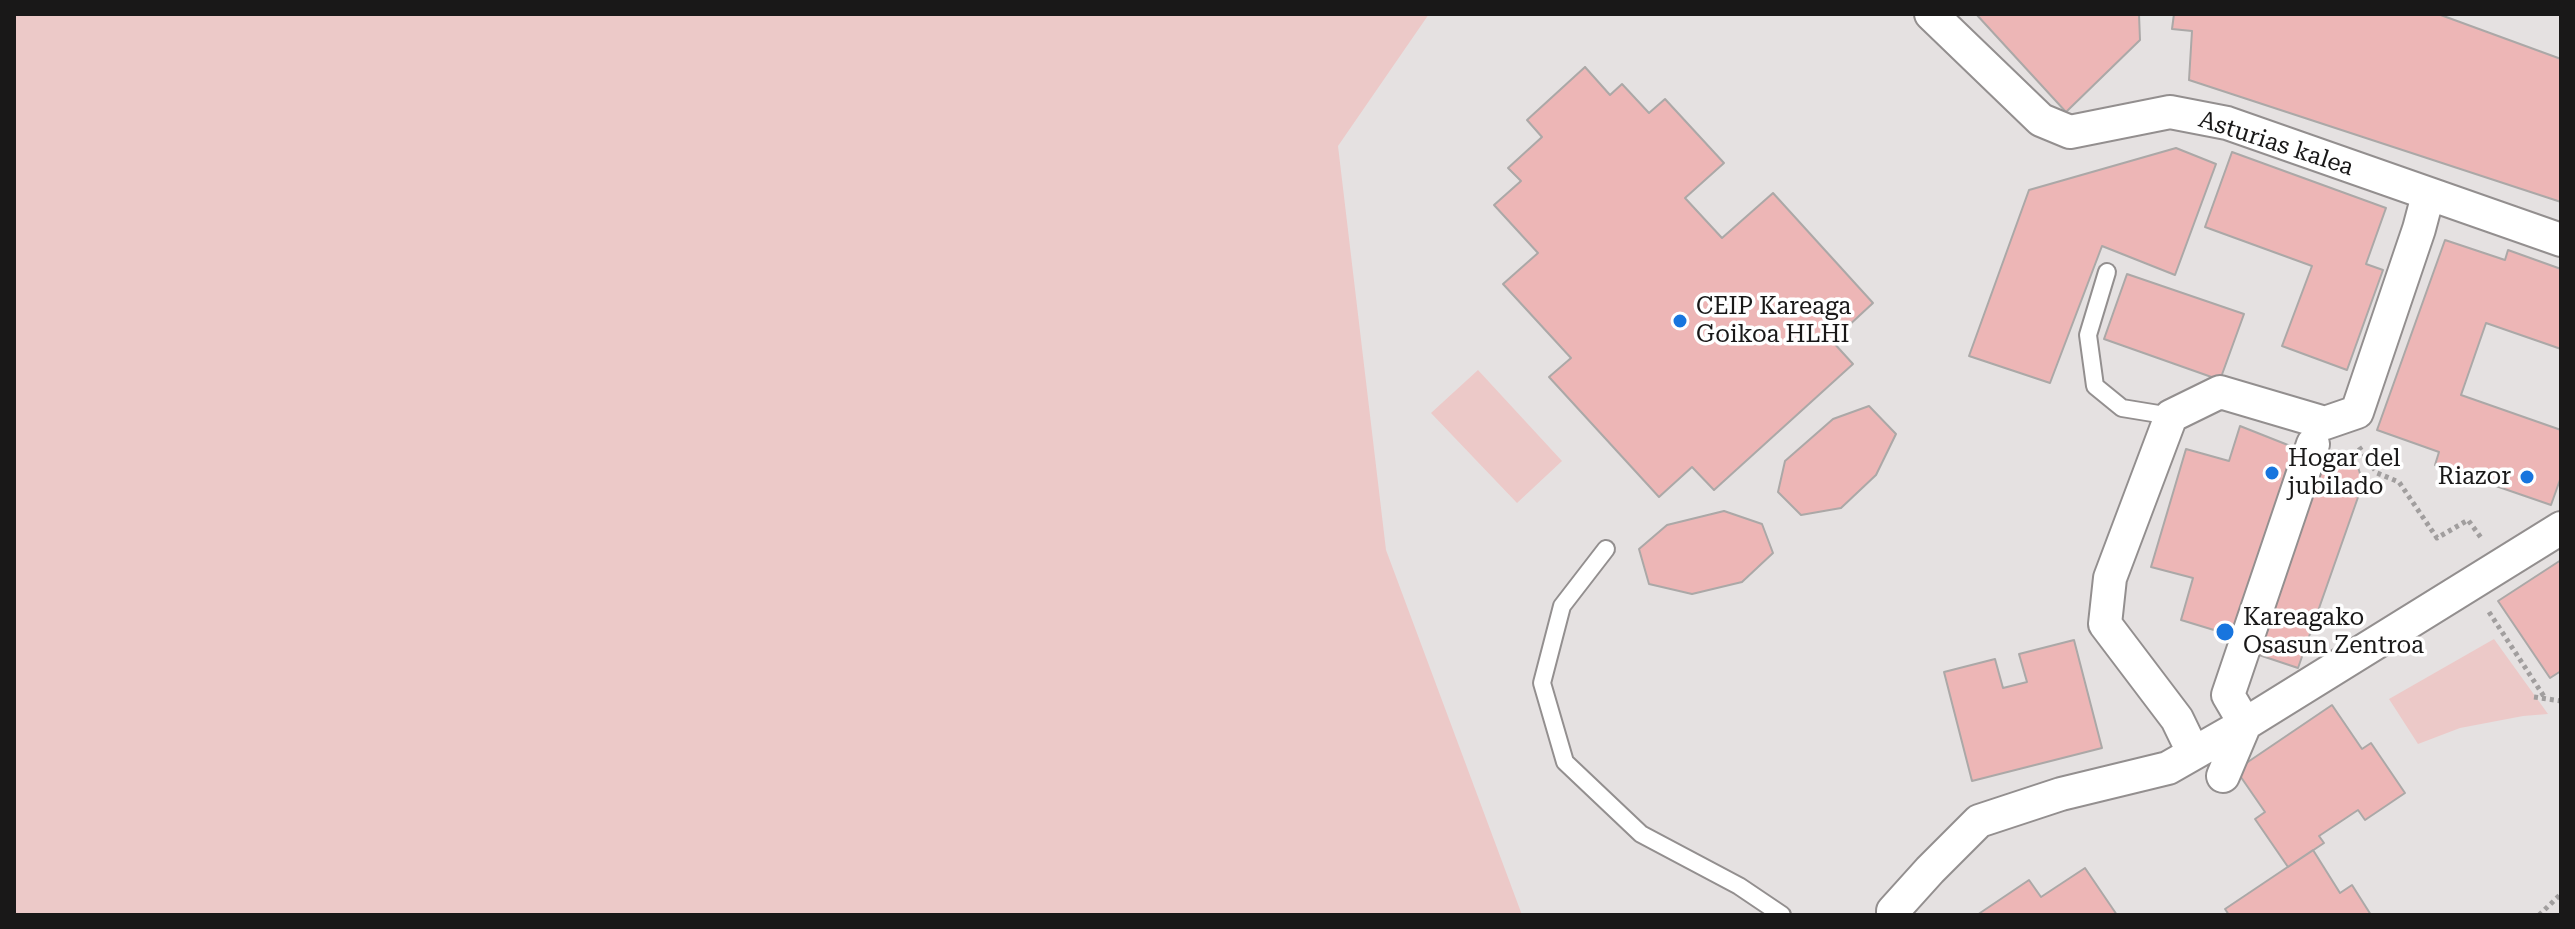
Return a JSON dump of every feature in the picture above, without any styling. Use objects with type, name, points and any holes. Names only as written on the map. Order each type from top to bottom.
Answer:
[{"type":"street","name":"Asturias kalea","points":[[1931,14],[2041,120],[2070,132],[2170,112],[2227,123],[2561,240]]},
{"type":"street","points":[[2193,752],[2177,719],[2105,624],[2110,578],[2171,416],[2220,392],[2325,423],[2357,412],[2428,195]]},
{"type":"street","points":[[2245,724],[2228,695],[2313,444]]},
{"type":"street","points":[[1893,915],[1893,911],[1930,870],[1979,821],[2061,794],[2168,768],[2245,724],[2561,528]]},
{"type":"street","points":[[2223,776],[2245,724]]},
{"type":"lane","points":[[2107,272],[2088,335],[2095,386],[2122,408],[2171,416]]},
{"type":"lane","points":[[1606,549],[1562,606],[1542,683],[1565,762],[1641,834],[1739,886],[1782,915]]},
{"type":"path","points":[[2354,440],[2377,473],[2399,482],[2437,538],[2468,520],[2502,565]]},
{"type":"path","points":[[2484,603],[2545,698]]},
{"type":"path","points":[[2534,697],[2561,701]]},
{"type":"path","points":[[2539,915],[2561,894]]},
{"type":"shaded area","points":[[14,14],[1429,14],[1338,146],[1386,550],[1522,915],[14,915]]},
{"type":"shaded area","points":[[1478,370],[1562,461],[1517,503],[1431,413]]},
{"type":"shaded area","points":[[2494,639],[2548,714],[2460,728],[2418,744],[2389,699]]},
{"type":"building","points":[[1976,14],[2139,14],[2140,40],[2066,112]]},
{"type":"building","points":[[2174,14],[2438,14],[2561,59],[2561,202],[2189,80],[2192,31],[2172,29]]},
{"type":"building","points":[[1585,67],[1610,95],[1622,84],[1649,113],[1665,99],[1724,163],[1685,198],[1722,238],[1773,193],[1873,303],[1832,341],[1853,364],[1714,490],[1692,467],[1659,497],[1549,377],[1571,358],[1503,284],[1538,253],[1494,205],[1521,181],[1508,168],[1542,137],[1527,120]]},
{"type":"building","points":[[2176,148],[2216,164],[2175,275],[2102,246],[2050,383],[1969,356],[2029,190]]},
{"type":"building","points":[[2232,152],[2386,208],[2366,264],[2383,270],[2347,370],[2282,346],[2312,266],[2205,227]]},
{"type":"building","points":[[2445,240],[2505,260],[2508,250],[2561,269],[2561,349],[2486,323],[2461,395],[2561,430],[2561,477],[2551,505],[2435,465],[2439,452],[2377,430]]},
{"type":"building","points":[[2127,274],[2244,314],[2220,380],[2104,339]]},
{"type":"building","points":[[1869,406],[1896,434],[1876,475],[1841,508],[1801,515],[1778,492],[1785,461],[1833,419]]},
{"type":"building","points":[[2240,426],[2293,447],[2237,637],[2181,620],[2193,578],[2151,567],[2186,449],[2229,461]]},
{"type":"building","points":[[2317,457],[2357,464],[2363,483],[2298,668],[2250,652]]},
{"type":"building","points":[[1724,511],[1762,524],[1773,553],[1742,582],[1692,594],[1649,584],[1639,549],[1667,525]]},
{"type":"building","points":[[2561,560],[2561,671],[2550,678],[2498,601]]},
{"type":"building","points":[[2074,640],[2102,748],[1972,781],[1944,672],[1995,659],[2003,688],[2027,682],[2019,654]]},
{"type":"building","points":[[2332,705],[2362,749],[2371,743],[2405,793],[2365,820],[2358,810],[2319,836],[2324,843],[2288,867],[2255,819],[2265,812],[2236,770]]},
{"type":"building","points":[[2313,850],[2340,893],[2352,885],[2371,915],[2229,915],[2225,909]]},
{"type":"building","points":[[2085,868],[2117,915],[1977,915],[2029,880],[2041,897]]},
{"type":"place","name":"CEIP Kareaga Goikoa HLHI","points":[[1680,321]]},
{"type":"place","name":"Hogar del jubilado","points":[[2272,473]]},
{"type":"place","name":"Riazor","points":[[2527,477]]},
{"type":"place","name":"Kareagako Osasun Zentroa","points":[[2225,632]]}]
